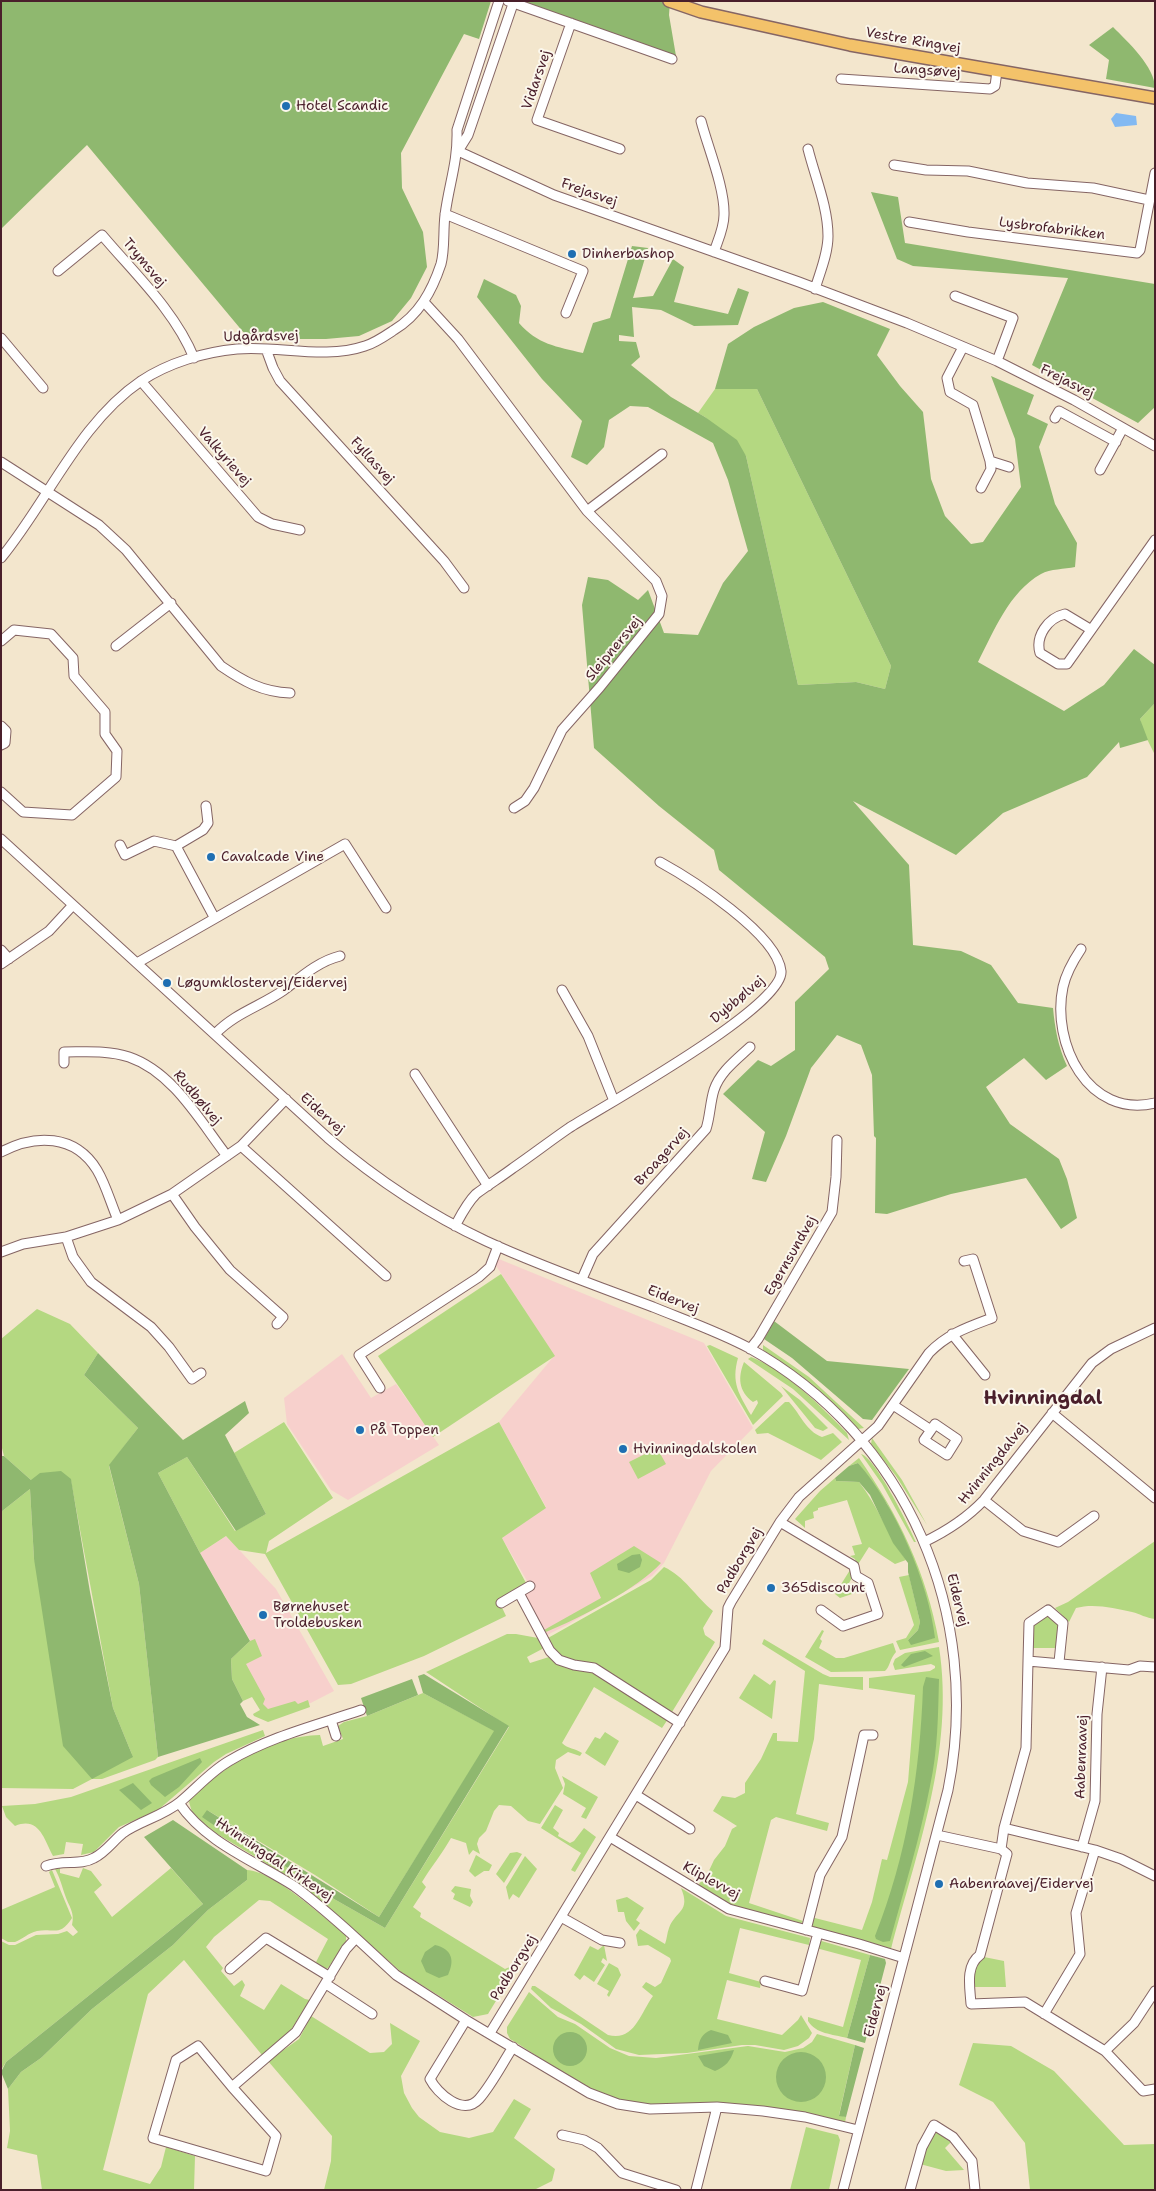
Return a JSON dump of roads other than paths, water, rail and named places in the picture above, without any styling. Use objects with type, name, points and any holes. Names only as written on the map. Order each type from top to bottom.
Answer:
[{"type":"main road","name":"Vestre Ringvej","points":[[669,1],[701,12],[850,45],[1155,98]]},
{"type":"street","name":"Udgårdsvej","points":[[1,558],[23,531],[90,428],[112,404],[141,381],[166,368],[194,358],[231,350],[329,351],[364,347],[406,323],[424,302],[434,283],[442,261],[445,214],[458,151],[457,130],[499,1]]},
{"type":"street","name":"Udgårdsvej","points":[[458,151],[468,135],[512,2]]},
{"type":"street","points":[[512,2],[672,59]]},
{"type":"street","name":"Vidarsvej","points":[[571,23],[537,120],[620,149]]},
{"type":"street","name":"Langsøvej","points":[[841,79],[990,89],[995,86],[997,71]]},
{"type":"street","points":[[701,121],[723,199],[724,216],[722,229],[714,252]]},
{"type":"street","points":[[808,149],[826,219],[828,236],[826,251],[815,288]]},
{"type":"street","name":"Frejasvej","points":[[458,151],[554,195],[815,288],[963,346],[997,362],[1155,446]]},
{"type":"street","points":[[894,165],[926,170],[968,171],[1027,183],[1093,188],[1149,200]]},
{"type":"street","name":"Lysbrofabrikken","points":[[909,222],[968,232],[1137,253],[1140,250],[1155,173]]},
{"type":"street","points":[[445,214],[583,271],[566,313]]},
{"type":"street","name":"Trymsvej","points":[[58,271],[102,235],[176,322],[186,338],[194,358]]},
{"type":"street","points":[[954,296],[1013,318],[997,362]]},
{"type":"street","name":"Sleipnersvej","points":[[424,302],[458,339],[588,511],[656,581],[662,596],[659,614],[600,687],[562,730],[534,788],[525,801],[514,808]]},
{"type":"street","points":[[1,338],[43,388]]},
{"type":"street","points":[[963,346],[947,378],[950,392],[973,405],[991,470],[981,488]]},
{"type":"street","name":"Fyllasvej","points":[[266,349],[280,381],[444,561],[464,588]]},
{"type":"street","name":"Valkyrievej","points":[[141,381],[258,517],[272,524],[300,530]]},
{"type":"street","points":[[1055,418],[1059,412],[1116,442]]},
{"type":"street","points":[[1100,470],[1123,428]]},
{"type":"street","points":[[588,511],[662,454]]},
{"type":"street","points":[[990,461],[1009,467]]},
{"type":"street","points":[[1,462],[98,525],[126,550],[221,666],[256,687],[273,692],[290,693]]},
{"type":"street","points":[[1090,630],[1065,614],[1058,615],[1044,627],[1038,646],[1040,653],[1058,664],[1067,664],[1155,540]]},
{"type":"street","points":[[116,646],[171,603]]},
{"type":"street","points":[[1,641],[14,630],[51,634],[73,658],[74,676],[105,712],[105,734],[117,751],[116,777],[72,816],[23,812],[1,792]]},
{"type":"street","points":[[1,726],[6,731],[5,743],[1,745]]},
{"type":"street","points":[[120,845],[125,854],[154,841],[176,846],[203,830],[208,823],[206,806]]},
{"type":"street","name":"Eidervej","points":[[1,839],[362,1167],[406,1197],[455,1226],[498,1246],[684,1319],[750,1349],[789,1374],[810,1391],[861,1440],[895,1487],[924,1542],[946,1607],[953,1642],[958,1685],[957,1724],[954,1760],[936,1835],[843,2190]]},
{"type":"street","points":[[137,963],[345,844],[386,908]]},
{"type":"street","points":[[176,846],[214,918]]},
{"type":"street","name":"Dybbølvej","points":[[455,1226],[468,1204],[488,1186],[570,1128],[732,1027],[778,985],[782,972],[770,946],[737,915],[690,879],[660,862]]},
{"type":"street","points":[[1,950],[5,962],[49,931],[73,905]]},
{"type":"street","points":[[1081,949],[1068,969],[1060,1010],[1062,1032],[1068,1052],[1076,1068],[1090,1085],[1105,1096],[1124,1104],[1145,1105],[1155,1103]]},
{"type":"street","points":[[215,1034],[231,1019],[283,990],[298,977],[332,958],[340,956]]},
{"type":"street","points":[[562,990],[588,1036],[614,1101]]},
{"type":"street","name":"Broagervej","points":[[582,1279],[593,1254],[706,1130],[710,1118],[713,1092],[719,1078],[750,1047]]},
{"type":"street","name":"Rudbølvej","points":[[64,1063],[64,1052],[106,1052],[129,1057],[150,1067],[171,1084],[227,1156]]},
{"type":"street","points":[[414,1074],[488,1186]]},
{"type":"street","points":[[1,1252],[23,1244],[66,1237],[118,1220],[172,1194],[241,1146],[286,1099]]},
{"type":"street","points":[[1,1152],[22,1142],[42,1139],[59,1141],[73,1148],[86,1156],[97,1171],[118,1220]]},
{"type":"street","name":"Egernsundvej","points":[[750,1349],[758,1339],[832,1212],[836,1177],[837,1140]]},
{"type":"street","points":[[241,1146],[386,1276]]},
{"type":"street","points":[[172,1194],[195,1227],[230,1270],[283,1317],[277,1324]]},
{"type":"street","points":[[66,1237],[73,1257],[91,1282],[151,1327],[169,1347],[192,1380],[201,1373]]},
{"type":"street","points":[[380,1388],[359,1355],[479,1277],[490,1267],[498,1246]]},
{"type":"street","name":"Padborgvej","points":[[490,2033],[725,1648],[731,1602],[780,1522],[799,1496],[814,1481],[878,1426],[938,1343],[952,1334],[992,1318],[973,1259],[964,1261]]},
{"type":"street","name":"Hvinningdalvej","points":[[924,1542],[971,1515],[1092,1363],[1111,1349],[1155,1328]]},
{"type":"street","points":[[952,1334],[985,1375]]},
{"type":"street","points":[[894,1405],[931,1430]]},
{"type":"street","points":[[1052,1413],[1155,1498]]},
{"type":"street","points":[[984,1500],[1022,1531],[1058,1542],[1094,1516]]},
{"type":"street","name":"Padborgvej","points":[[780,1522],[854,1566],[856,1576],[868,1583],[878,1614],[843,1626],[821,1610]]},
{"type":"street","points":[[501,1603],[530,1586]]},
{"type":"street","points":[[519,1594],[550,1651],[559,1660],[574,1665],[594,1668],[680,1723]]},
{"type":"street","points":[[1001,1849],[1004,1828],[1026,1748],[1029,1623],[1048,1610],[1064,1623],[1059,1662]]},
{"type":"street","points":[[1028,1660],[1129,1670],[1140,1666],[1155,1667]]},
{"type":"street","name":"Aabenraavej","points":[[1082,1847],[1095,1801],[1097,1714],[1102,1667]]},
{"type":"street","points":[[46,1866],[56,1862],[84,1862],[94,1858],[134,1826],[149,1821],[179,1803],[212,1773],[251,1748],[360,1710]]},
{"type":"street","points":[[330,1720],[336,1736]]},
{"type":"street","points":[[806,1930],[820,1875],[842,1837],[864,1735],[874,1736]]},
{"type":"street","points":[[636,1796],[690,1829]]},
{"type":"street","name":"Hvinningdal Kirkevej","points":[[179,1803],[187,1815],[207,1833],[294,1887],[320,1906],[396,1975],[466,2020],[590,2093],[618,2104],[650,2108],[717,2107],[805,2117],[858,2130]]},
{"type":"street","points":[[1004,1828],[1094,1850],[1121,1859],[1155,1875]]},
{"type":"street","points":[[936,1835],[1001,1849],[1007,1854],[980,1955],[973,1960],[970,1976],[971,2004],[1025,2002],[1106,2051],[1143,2091],[1155,2089]]},
{"type":"street","name":"Kliplevvej","points":[[610,1837],[729,1909],[904,1958]]},
{"type":"street","points":[[1044,2014],[1080,1954],[1076,1913],[1094,1850]]},
{"type":"street","points":[[561,1917],[602,1940],[620,1943]]},
{"type":"street","points":[[764,1980],[802,1991],[818,1933]]},
{"type":"street","points":[[230,1969],[266,1938],[328,1980],[372,2014]]},
{"type":"street","points":[[232,2087],[296,2032],[346,1949],[356,1938]]},
{"type":"street","points":[[1106,2051],[1134,2023],[1155,1991]]},
{"type":"street","points":[[466,2020],[430,2079],[446,2098],[456,2104],[467,2105],[478,2101],[513,2047]]},
{"type":"street","points":[[198,2046],[232,2087],[276,2136],[266,2171],[153,2138],[176,2060],[198,2046]]},
{"type":"street","points":[[696,2190],[717,2107]]},
{"type":"street","points":[[910,2190],[922,2147],[934,2124],[953,2137],[972,2161],[975,2190]]},
{"type":"street","points":[[562,2135],[584,2140],[598,2148],[622,2173],[676,2190]]},
{"type":"water","points":[[1116,113],[1136,116],[1137,125],[1115,127],[1111,119]]},
{"type":"place","name":"Hotel Scandic","points":[[286,106]]},
{"type":"place","name":"Dinherbashop","points":[[572,254]]},
{"type":"place","name":"Cavalcade Vine","points":[[211,857]]},
{"type":"place","name":"Løgumklostervej/Eidervej","points":[[167,983]]},
{"type":"place","name":"På Toppen","points":[[360,1430]]},
{"type":"place","name":"Hvinningdalskolen","points":[[623,1449]]},
{"type":"place","name":"365discount","points":[[771,1588]]},
{"type":"place","name":"Børnehuset Troldebusken","points":[[263,1615]]},
{"type":"place","name":"Aabenraavej/Eidervej","points":[[939,1884]]},
{"type":"district","name":"Hvinningdal","points":[[1043,1399]]}]
